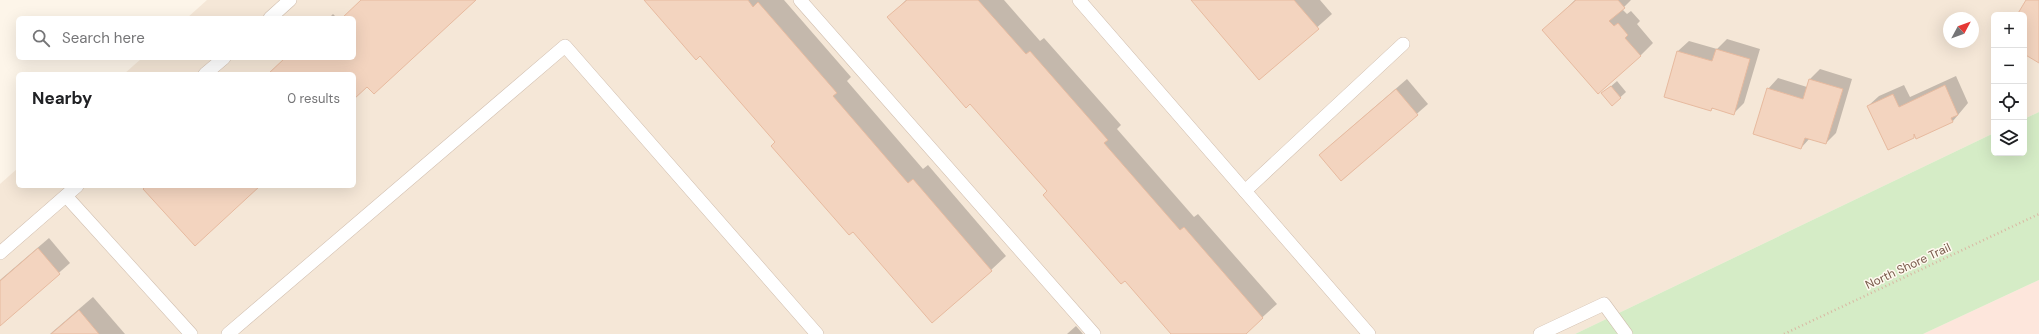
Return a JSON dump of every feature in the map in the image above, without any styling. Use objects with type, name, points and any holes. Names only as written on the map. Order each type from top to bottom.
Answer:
[{"type":"lane","points":[[272,16],[290,0]]},
{"type":"lane","points":[[800,0],[1094,334]]},
{"type":"lane","points":[[1079,0],[1369,334]]},
{"type":"lane","points":[[1245,191],[1403,44]]},
{"type":"lane","points":[[228,334],[565,46],[817,334]]},
{"type":"lane","points":[[208,72],[222,60]]},
{"type":"lane","points":[[0,254],[75,188]]},
{"type":"lane","points":[[66,196],[191,334]]},
{"type":"lane","points":[[1540,334],[1604,304],[1626,334]]},
{"type":"path","name":"North Shore Trail","points":[[1784,334],[2039,214]]},
{"type":"shaded area","points":[[207,0],[2039,0],[2039,112],[2027,118],[2027,12],[1991,12],[1991,134],[1575,334],[0,334],[0,184],[16,170],[16,188],[356,188],[356,72],[126,72],[140,60],[356,60],[356,16],[189,16]]},
{"type":"shaded area","points":[[2039,280],[2039,334],[1923,334]]},
{"type":"green space","points":[[2039,112],[2039,280],[1923,334],[1575,334],[1991,134],[1991,156],[2027,156],[2027,118]]},
{"type":"building","points":[[361,0],[476,0],[374,94],[367,87],[356,97],[356,72],[270,72],[283,60],[356,60],[356,16],[344,16]]},
{"type":"building","points":[[644,0],[748,0],[753,7],[758,2],[837,93],[833,96],[908,183],[913,179],[992,271],[932,323],[853,232],[849,235],[771,146],[775,142],[700,56],[696,60]]},
{"type":"building","points":[[907,0],[978,0],[1026,54],[1030,51],[1108,140],[1104,143],[1180,230],[1184,227],[1263,318],[1246,334],[1171,334],[1125,281],[1121,284],[1043,195],[1047,191],[970,104],[966,108],[887,17]]},
{"type":"building","points":[[1191,0],[1294,0],[1319,29],[1259,80]]},
{"type":"building","points":[[1576,0],[1618,0],[1625,8],[1609,21],[1614,26],[1618,23],[1628,35],[1625,38],[1641,56],[1598,94],[1542,30]]},
{"type":"building","points":[[2026,0],[2039,0],[2039,63],[2027,56],[2027,12],[2019,12]]},
{"type":"building","points":[[1716,49],[1750,59],[1734,115],[1712,108],[1711,111],[1664,97],[1677,51],[1712,61]]},
{"type":"building","points":[[1809,79],[1843,89],[1826,144],[1805,138],[1801,149],[1753,134],[1767,88],[1803,99]]},
{"type":"building","points":[[1945,85],[1958,115],[1951,118],[1953,122],[1916,139],[1914,134],[1914,138],[1888,150],[1867,106],[1893,94],[1899,107]]},
{"type":"building","points":[[1611,86],[1621,98],[1612,106],[1601,93]]},
{"type":"building","points":[[1396,89],[1418,115],[1341,181],[1319,155]]},
{"type":"building","points":[[144,188],[258,188],[195,246],[143,189]]},
{"type":"building","points":[[38,248],[60,274],[0,326],[0,281]]},
{"type":"building","points":[[79,310],[99,334],[51,334]]}]
